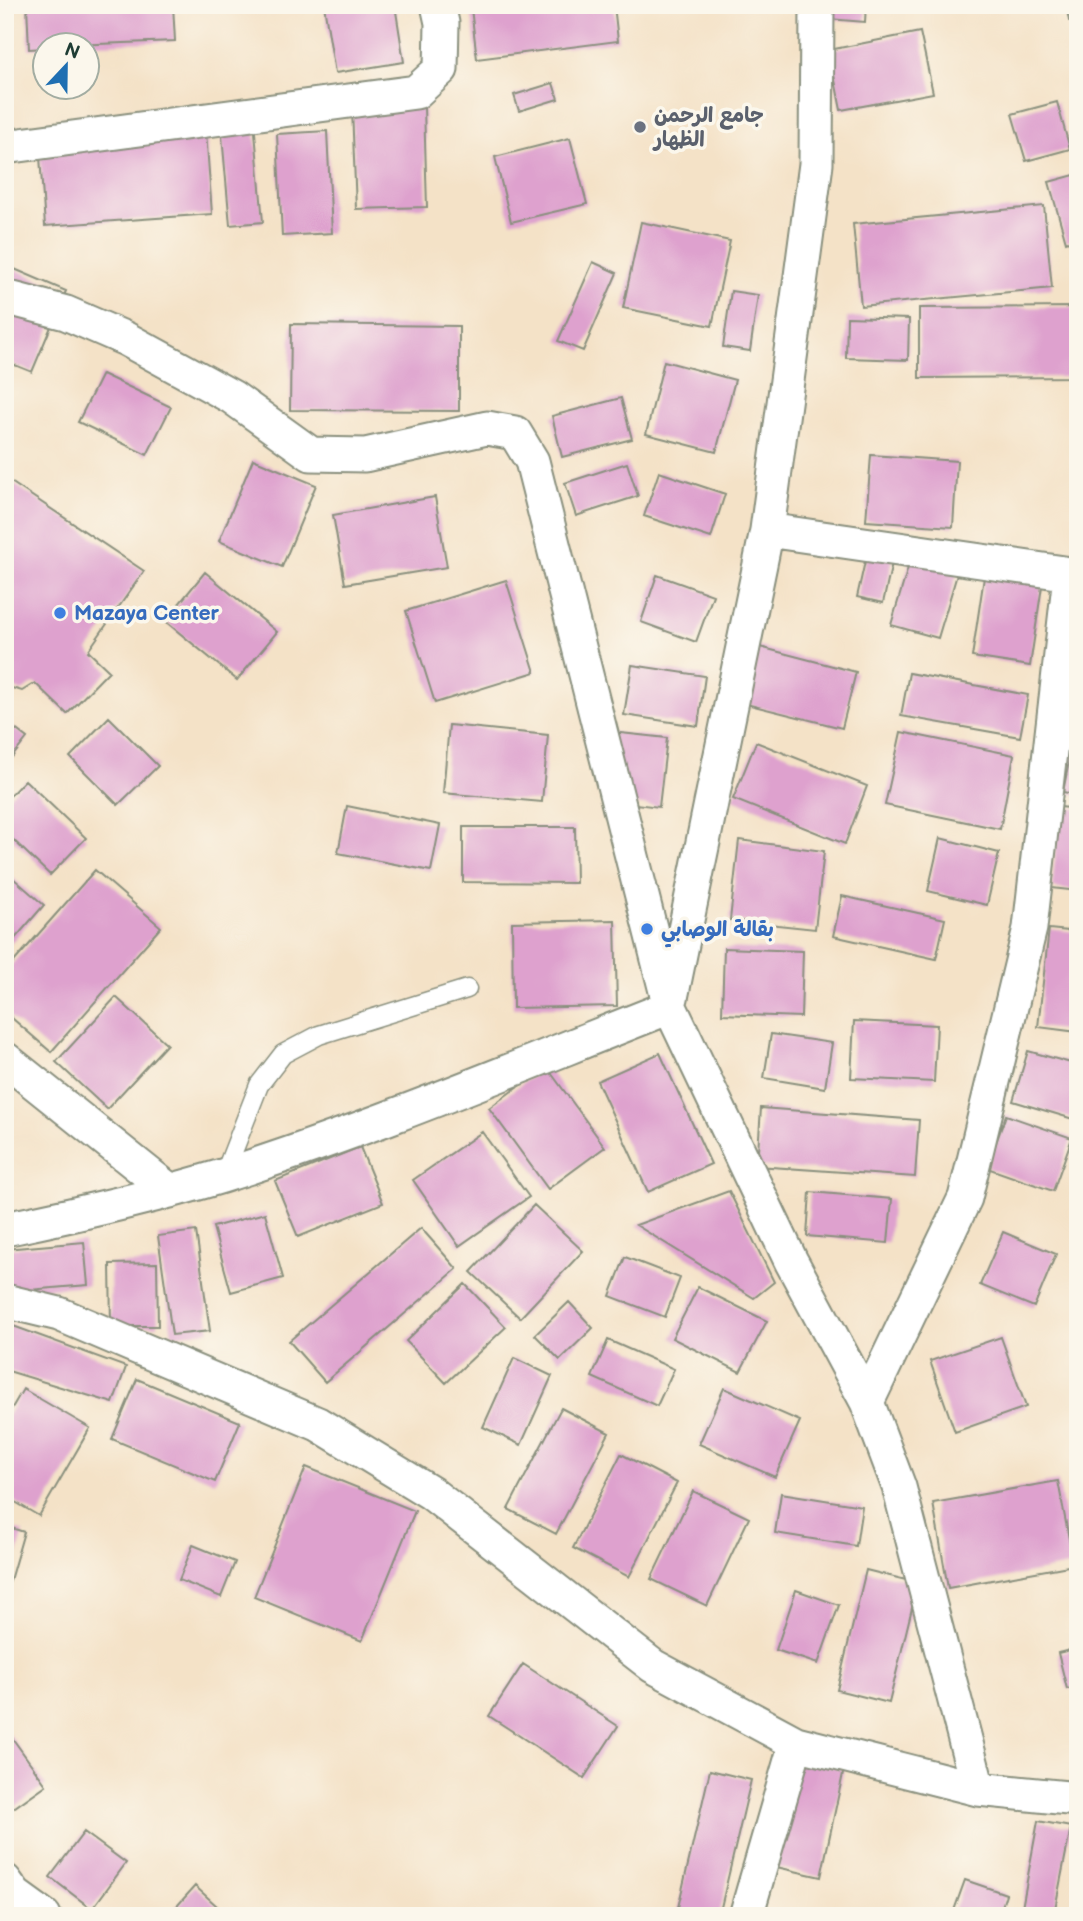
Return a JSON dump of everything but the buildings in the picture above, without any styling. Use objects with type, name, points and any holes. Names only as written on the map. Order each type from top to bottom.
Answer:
[{"type":"street","points":[[5,147],[416,92],[441,69],[442,23],[438,5]]},
{"type":"street","points":[[670,1007],[767,530],[816,164],[817,5]]},
{"type":"street","points":[[5,297],[66,313],[126,338],[232,397],[311,454],[365,455],[487,428],[515,433],[532,461],[670,1007],[791,1261],[867,1402],[899,1487],[978,1789]]},
{"type":"street","points":[[767,530],[1074,575],[1030,928],[965,1198],[867,1402]]},
{"type":"street","points":[[5,1229],[77,1214],[224,1175],[424,1104],[670,1007]]},
{"type":"street","points":[[5,1059],[170,1191]]},
{"type":"street","points":[[5,1301],[60,1314],[318,1424],[431,1493],[653,1666],[796,1743],[978,1789],[1078,1799]]},
{"type":"street","points":[[746,1916],[796,1743]]},
{"type":"street","points":[[5,1881],[15,1895],[44,1916]]},
{"type":"lane","points":[[224,1175],[259,1085],[283,1054],[319,1035],[467,989]]},
{"type":"place","name":"جامع الرحمن الظهار","points":[[640,127]]},
{"type":"place","name":"Mazaya Center","points":[[60,613]]},
{"type":"place","name":"بقالة الوصابي","points":[[647,929]]}]
